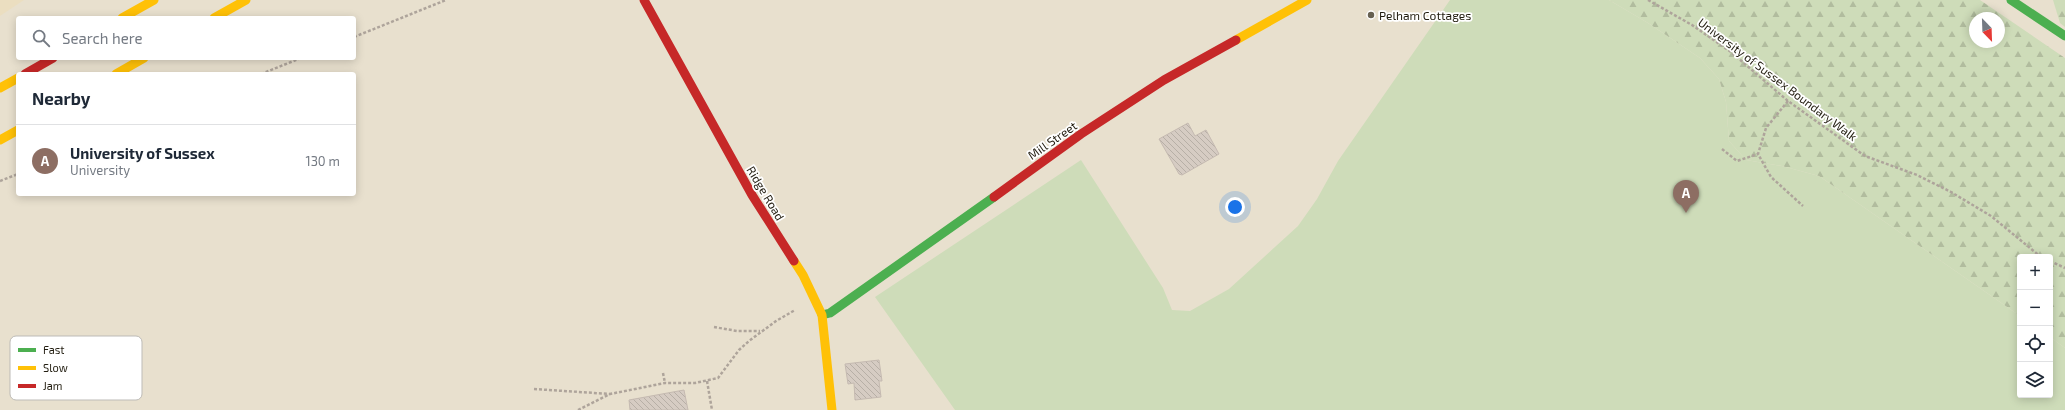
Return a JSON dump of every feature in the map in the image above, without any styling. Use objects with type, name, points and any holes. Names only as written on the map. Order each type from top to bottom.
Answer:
[{"type":"main road","points":[[126,16],[154,0]]},
{"type":"main road","points":[[218,16],[246,0]]},
{"type":"main road","name":"Ridge Road","points":[[644,0],[752,195],[803,275],[815,298],[822,315],[832,410]]},
{"type":"main road","name":"Mill Street","points":[[822,315],[830,313],[1088,130],[1164,80],[1307,0]]},
{"type":"main road","points":[[2011,0],[2065,36]]},
{"type":"main road","points":[[28,72],[50,60]]},
{"type":"main road","points":[[120,72],[140,60]]},
{"type":"main road","points":[[0,88],[16,79]]},
{"type":"main road","points":[[0,140],[16,131]]},
{"type":"path","points":[[356,36],[446,0]]},
{"type":"path","name":"University of Sussex Boundary Walk","points":[[1648,0],[1692,25],[1732,52],[1788,101],[1865,156],[1917,175],[1965,200],[1991,216],[2037,254]]},
{"type":"path","points":[[266,72],[296,60]]},
{"type":"path","points":[[1788,101],[1766,128],[1758,154],[1771,177],[1803,206]]},
{"type":"path","points":[[1722,149],[1737,161],[1758,154]]},
{"type":"path","points":[[0,181],[16,175]]},
{"type":"path","points":[[2053,262],[2065,268]]},
{"type":"path","points":[[534,389],[610,394],[665,383],[707,382],[718,378],[739,350],[760,331],[815,298]]},
{"type":"path","points":[[714,327],[737,331],[760,331]]},
{"type":"path","points":[[663,373],[665,383]]},
{"type":"path","points":[[707,382],[712,410]]},
{"type":"path","points":[[578,410],[610,394]]},
{"type":"shaded area","points":[[0,0],[24,0],[0,16]]},
{"type":"green space","points":[[1450,0],[1609,0],[1648,23],[1700,58],[1719,79],[1726,102],[1729,141],[1746,160],[1782,166],[1819,176],[2017,314],[2017,398],[2053,398],[2053,339],[2065,348],[2065,410],[955,410],[875,297],[1081,160],[1163,288],[1172,310],[1190,311],[1229,289],[1298,226],[1317,199],[1338,161]]},
{"type":"green space","points":[[1609,0],[1980,0],[1998,12],[1969,12],[1969,48],[2005,48],[2005,17],[2065,58],[2065,348],[2053,339],[2053,254],[2017,254],[2017,314],[1819,176],[1782,166],[1746,160],[1729,141],[1726,102],[1719,79],[1700,58],[1648,23]]},
{"type":"green space","points":[[2053,0],[2065,0],[2065,27],[2060,23]]},
{"type":"building","points":[[1188,123],[1195,136],[1206,130],[1219,154],[1182,175],[1179,174],[1159,139]]},
{"type":"building","points":[[879,360],[882,381],[879,381],[881,397],[855,400],[854,383],[848,384],[845,364]]},
{"type":"building","points":[[684,390],[688,410],[630,410],[629,400]]},
{"type":"traffic: fast","points":[[2011,0],[2065,36]]},
{"type":"traffic: fast","points":[[822,315],[830,313],[994,197]]},
{"type":"traffic: slow","points":[[126,16],[154,0]]},
{"type":"traffic: slow","points":[[218,16],[246,0]]},
{"type":"traffic: slow","points":[[1236,40],[1307,0]]},
{"type":"traffic: slow","points":[[120,72],[140,60]]},
{"type":"traffic: slow","points":[[0,88],[16,79]]},
{"type":"traffic: slow","points":[[0,140],[16,131]]},
{"type":"traffic: slow","points":[[794,261],[803,275],[822,315],[832,410]]},
{"type":"traffic: jam","points":[[644,0],[752,195],[794,261]]},
{"type":"traffic: jam","points":[[994,197],[1081,134],[1164,80],[1236,40]]},
{"type":"traffic: jam","points":[[28,72],[50,60]]},
{"type":"place","name":"Pelham Cottages","points":[[1371,15]]},
{"type":"place","name":"University of Sussex","points":[[1686,213]]}]
